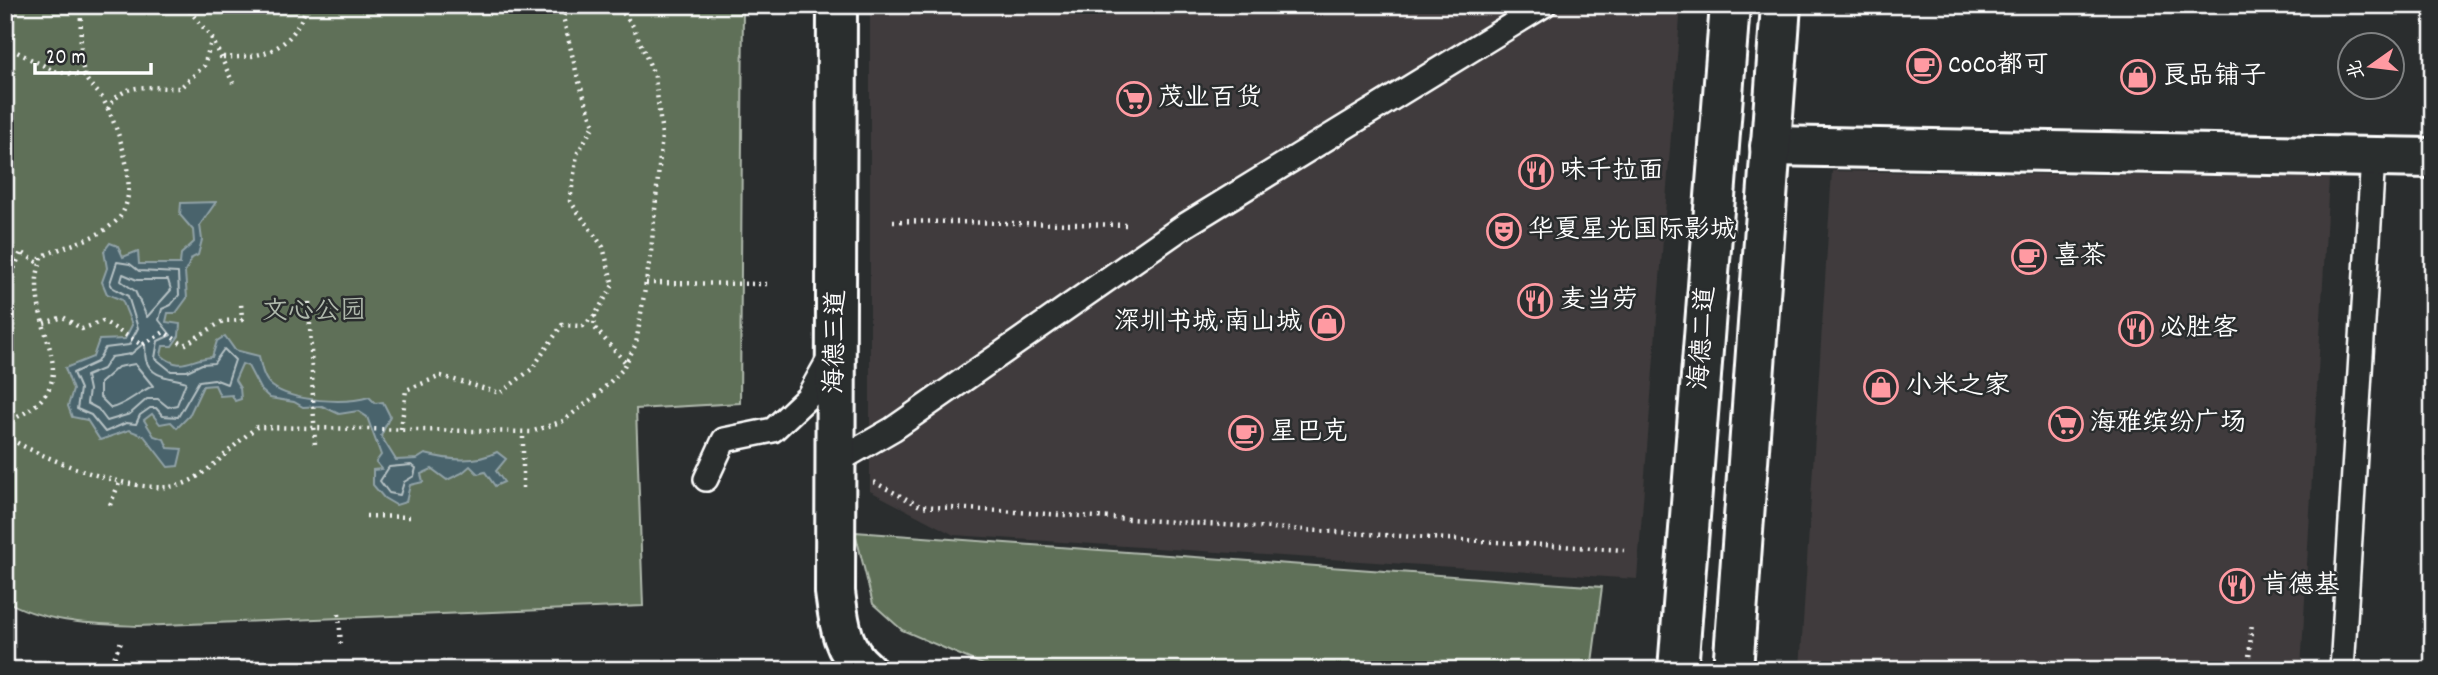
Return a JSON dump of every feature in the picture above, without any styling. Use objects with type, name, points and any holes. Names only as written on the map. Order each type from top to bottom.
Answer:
[{"type":"street","name":"海德三道","points":[[837,5],[835,592],[840,631],[854,660],[866,670]]},
{"type":"street","name":"海德二道","points":[[1678,670],[1730,5]]},
{"type":"street","name":"海德二道","points":[[1733,670],[1781,5]]},
{"type":"street","points":[[1770,146],[2433,158]]},
{"type":"lane","points":[[836,462],[892,429],[1184,226],[1544,5]]},
{"type":"lane","points":[[2342,670],[2373,156]]},
{"type":"lane","points":[[706,479],[724,440],[774,430],[808,397],[837,344]]},
{"type":"path","points":[[5,423],[28,413],[49,389],[55,364],[37,284],[41,257],[64,245],[94,237],[117,221],[129,192],[127,160],[107,110],[85,76],[80,5]]},
{"type":"path","points":[[185,5],[212,38],[233,83]]},
{"type":"path","points":[[223,57],[249,58],[284,46],[303,18],[307,5]]},
{"type":"path","points":[[401,429],[406,390],[441,376],[500,393],[532,369],[562,325],[583,326],[595,315],[613,285],[603,247],[570,201],[577,154],[593,125],[578,79],[563,17],[569,5]]},
{"type":"path","points":[[5,436],[31,452],[83,471],[136,485],[179,485],[215,464],[257,427],[523,432],[563,421],[596,396],[626,363],[636,344],[646,283],[662,135],[655,77],[633,26],[620,7]]},
{"type":"path","points":[[107,110],[115,95],[133,88],[180,88],[204,66],[212,38]]},
{"type":"path","points":[[5,46],[54,71],[85,76]]},
{"type":"path","points":[[893,221],[1184,226]]},
{"type":"path","points":[[5,270],[12,274],[21,252],[40,264]]},
{"type":"path","points":[[646,283],[768,284]]},
{"type":"path","points":[[309,302],[315,446]]},
{"type":"path","points":[[44,323],[63,317],[82,329],[103,321],[142,345],[164,332],[184,345],[223,321],[242,320],[241,303]]},
{"type":"path","points":[[595,315],[594,327],[626,363]]},
{"type":"path","points":[[523,432],[523,488]]},
{"type":"path","points":[[836,462],[920,506],[1624,550]]},
{"type":"path","points":[[110,505],[120,481]]},
{"type":"path","points":[[366,516],[413,517]]},
{"type":"path","points":[[339,614],[341,646]]},
{"type":"path","points":[[2248,670],[2252,622]]},
{"type":"path","points":[[110,670],[122,639]]},
{"type":"path","points":[[5,664],[24,670]]},
{"type":"shaded area","points":[[870,5],[1681,5],[1637,579],[954,535],[870,491]]},
{"type":"shaded area","name":"海雅缤纷广场","points":[[1832,171],[2329,178],[2301,670],[1800,669]]},
{"type":"green space","name":"文心公园","points":[[5,5],[743,5],[740,403],[636,409],[643,606],[138,626],[52,618],[20,608],[5,600]]},
{"type":"green space","points":[[855,532],[1602,587],[1591,670],[995,670],[902,630],[873,604]]},
{"type":"water","points":[[216,202],[200,225],[202,240],[198,255],[192,258],[185,272],[187,298],[176,313],[168,313],[166,322],[180,324],[179,336],[172,346],[163,346],[161,355],[181,364],[212,357],[217,341],[225,336],[235,350],[259,356],[266,380],[281,391],[320,400],[369,397],[375,403],[383,402],[390,416],[381,436],[396,460],[417,459],[425,454],[471,459],[497,452],[506,459],[496,471],[504,482],[495,486],[485,472],[478,474],[470,466],[447,480],[432,469],[421,474],[423,482],[410,485],[406,502],[396,505],[384,498],[373,485],[373,470],[382,469],[376,462],[381,455],[367,417],[358,411],[339,414],[322,406],[303,407],[294,402],[270,398],[260,389],[248,366],[242,364],[235,380],[240,388],[241,399],[235,401],[232,395],[220,396],[215,385],[203,386],[189,416],[177,428],[171,422],[160,424],[152,414],[144,420],[154,436],[164,439],[168,448],[182,449],[178,466],[168,467],[144,436],[129,430],[100,440],[87,420],[72,417],[68,406],[73,390],[65,368],[93,357],[99,340],[125,339],[132,325],[122,300],[107,294],[102,282],[107,268],[104,251],[110,243],[118,246],[123,257],[138,251],[139,264],[180,264],[181,254],[194,242],[193,230],[180,215],[181,203]]},
{"type":"place","name":"CoCo都可","points":[[1924,66]]},
{"type":"place","name":"良品铺子","points":[[2138,77]]},
{"type":"place","name":"茂业百货","points":[[1134,99]]},
{"type":"place","name":"味千拉面","points":[[1536,172]]},
{"type":"place","name":"华夏星光国际影城","points":[[1504,231]]},
{"type":"place","name":"喜茶","points":[[2029,257]]},
{"type":"place","name":"麦当劳","points":[[1535,301]]},
{"type":"place","name":"深圳书城·南山城","points":[[1327,323]]},
{"type":"place","name":"必胜客","points":[[2136,329]]},
{"type":"place","name":"小米之家","points":[[1881,387]]},
{"type":"place","name":"海雅缤纷广场","points":[[2066,424]]},
{"type":"place","name":"星巴克","points":[[1246,433]]},
{"type":"place","name":"肯德基","points":[[2237,586]]}]
